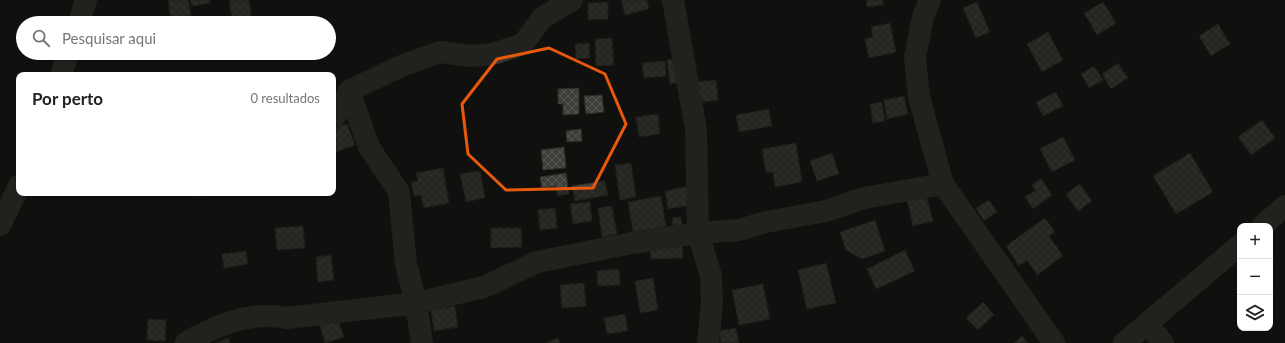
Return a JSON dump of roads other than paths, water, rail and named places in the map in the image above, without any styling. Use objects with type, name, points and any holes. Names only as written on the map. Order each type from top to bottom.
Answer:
[{"type":"street","points":[[81,16],[86,0]]},
{"type":"street","points":[[336,115],[349,91],[401,66],[440,52],[470,56],[493,54],[523,44],[542,18],[572,0]]},
{"type":"street","points":[[673,0],[696,130],[698,233],[711,276],[712,302],[708,343]]},
{"type":"street","points":[[930,0],[922,17],[915,57],[919,97],[943,184],[1054,343]]},
{"type":"street","points":[[62,72],[66,60]]},
{"type":"street","points":[[349,91],[369,147],[399,192],[406,264],[416,303],[422,343]]},
{"type":"street","points":[[186,343],[218,326],[246,317],[274,315],[287,318],[416,303],[484,287],[537,262],[632,243],[698,233],[739,230],[766,222],[826,211],[864,198],[943,184]]},
{"type":"street","points":[[0,225],[16,192]]},
{"type":"street","points":[[1265,223],[1285,206]]},
{"type":"street","points":[[1124,343],[1237,248]]},
{"type":"street","points":[[1147,323],[1163,343]]}]
